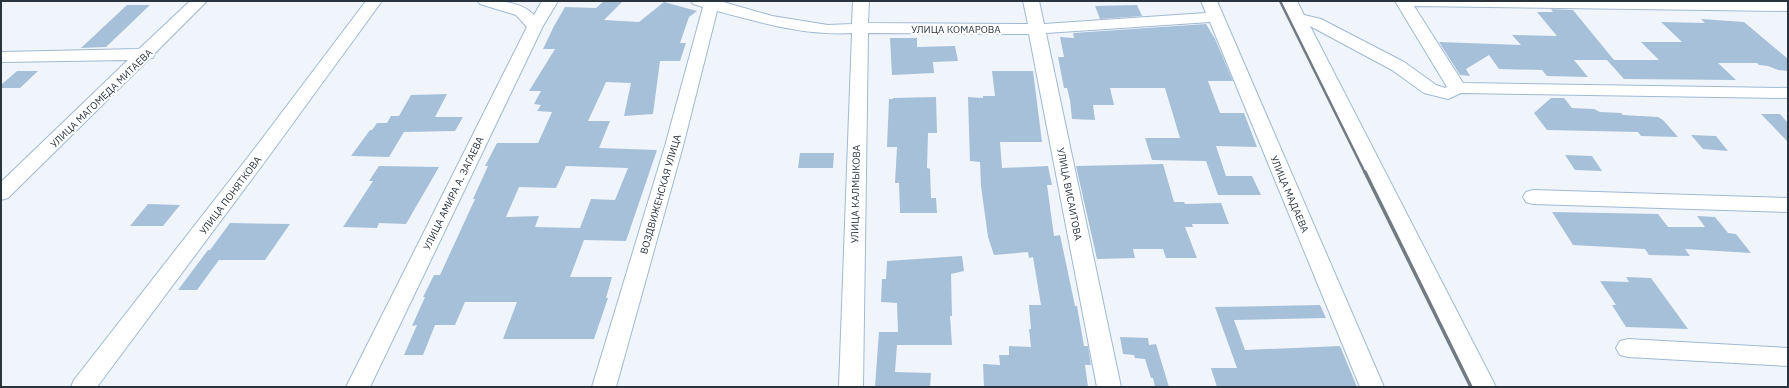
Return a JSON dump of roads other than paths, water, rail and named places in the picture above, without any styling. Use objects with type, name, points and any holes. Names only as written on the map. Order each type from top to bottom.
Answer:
[{"type":"street","name":"УЛИЦА МАГОМЕДА МИТАЕВА","points":[[1,194],[199,1]]},
{"type":"street","name":"УЛИЦА ПОНЯТКОВА","points":[[83,387],[257,159],[374,1]]},
{"type":"street","points":[[486,1],[522,12],[535,26]]},
{"type":"street","name":"УЛИЦА АМИРА А. ЗАГАЕВА","points":[[358,387],[535,26],[550,1]]},
{"type":"street","name":"УЛИЦА КАЛМЫКОВА","points":[[851,387],[859,28],[861,1]]},
{"type":"street","name":"УЛИЦА ВИСАИТОВА","points":[[1031,1],[1109,387]]},
{"type":"street","points":[[1289,1],[1484,387]]},
{"type":"street","points":[[1457,88],[1403,1],[1788,6]]},
{"type":"street","name":"УЛИЦА КОМАРОВА","points":[[708,2],[778,22],[828,30],[859,28],[1037,29],[1212,9]]},
{"type":"street","name":"ВОЗДВИЖЕНСКАЯ УЛИЦА","points":[[604,387],[674,146],[708,2]]},
{"type":"street","name":"УЛИЦА МАДАЕВА","points":[[1212,9],[1372,387]]},
{"type":"street","points":[[1299,19],[1315,22],[1398,66],[1430,89],[1448,94],[1457,88],[1788,93]]},
{"type":"street","points":[[1,57],[116,56],[146,54]]},
{"type":"street","points":[[1532,197],[1788,205]]},
{"type":"street","points":[[1628,348],[1788,357]]},
{"type":"railway","points":[[1280,1],[1365,173]]},
{"type":"railway","points":[[1365,172],[1471,387]]}]
